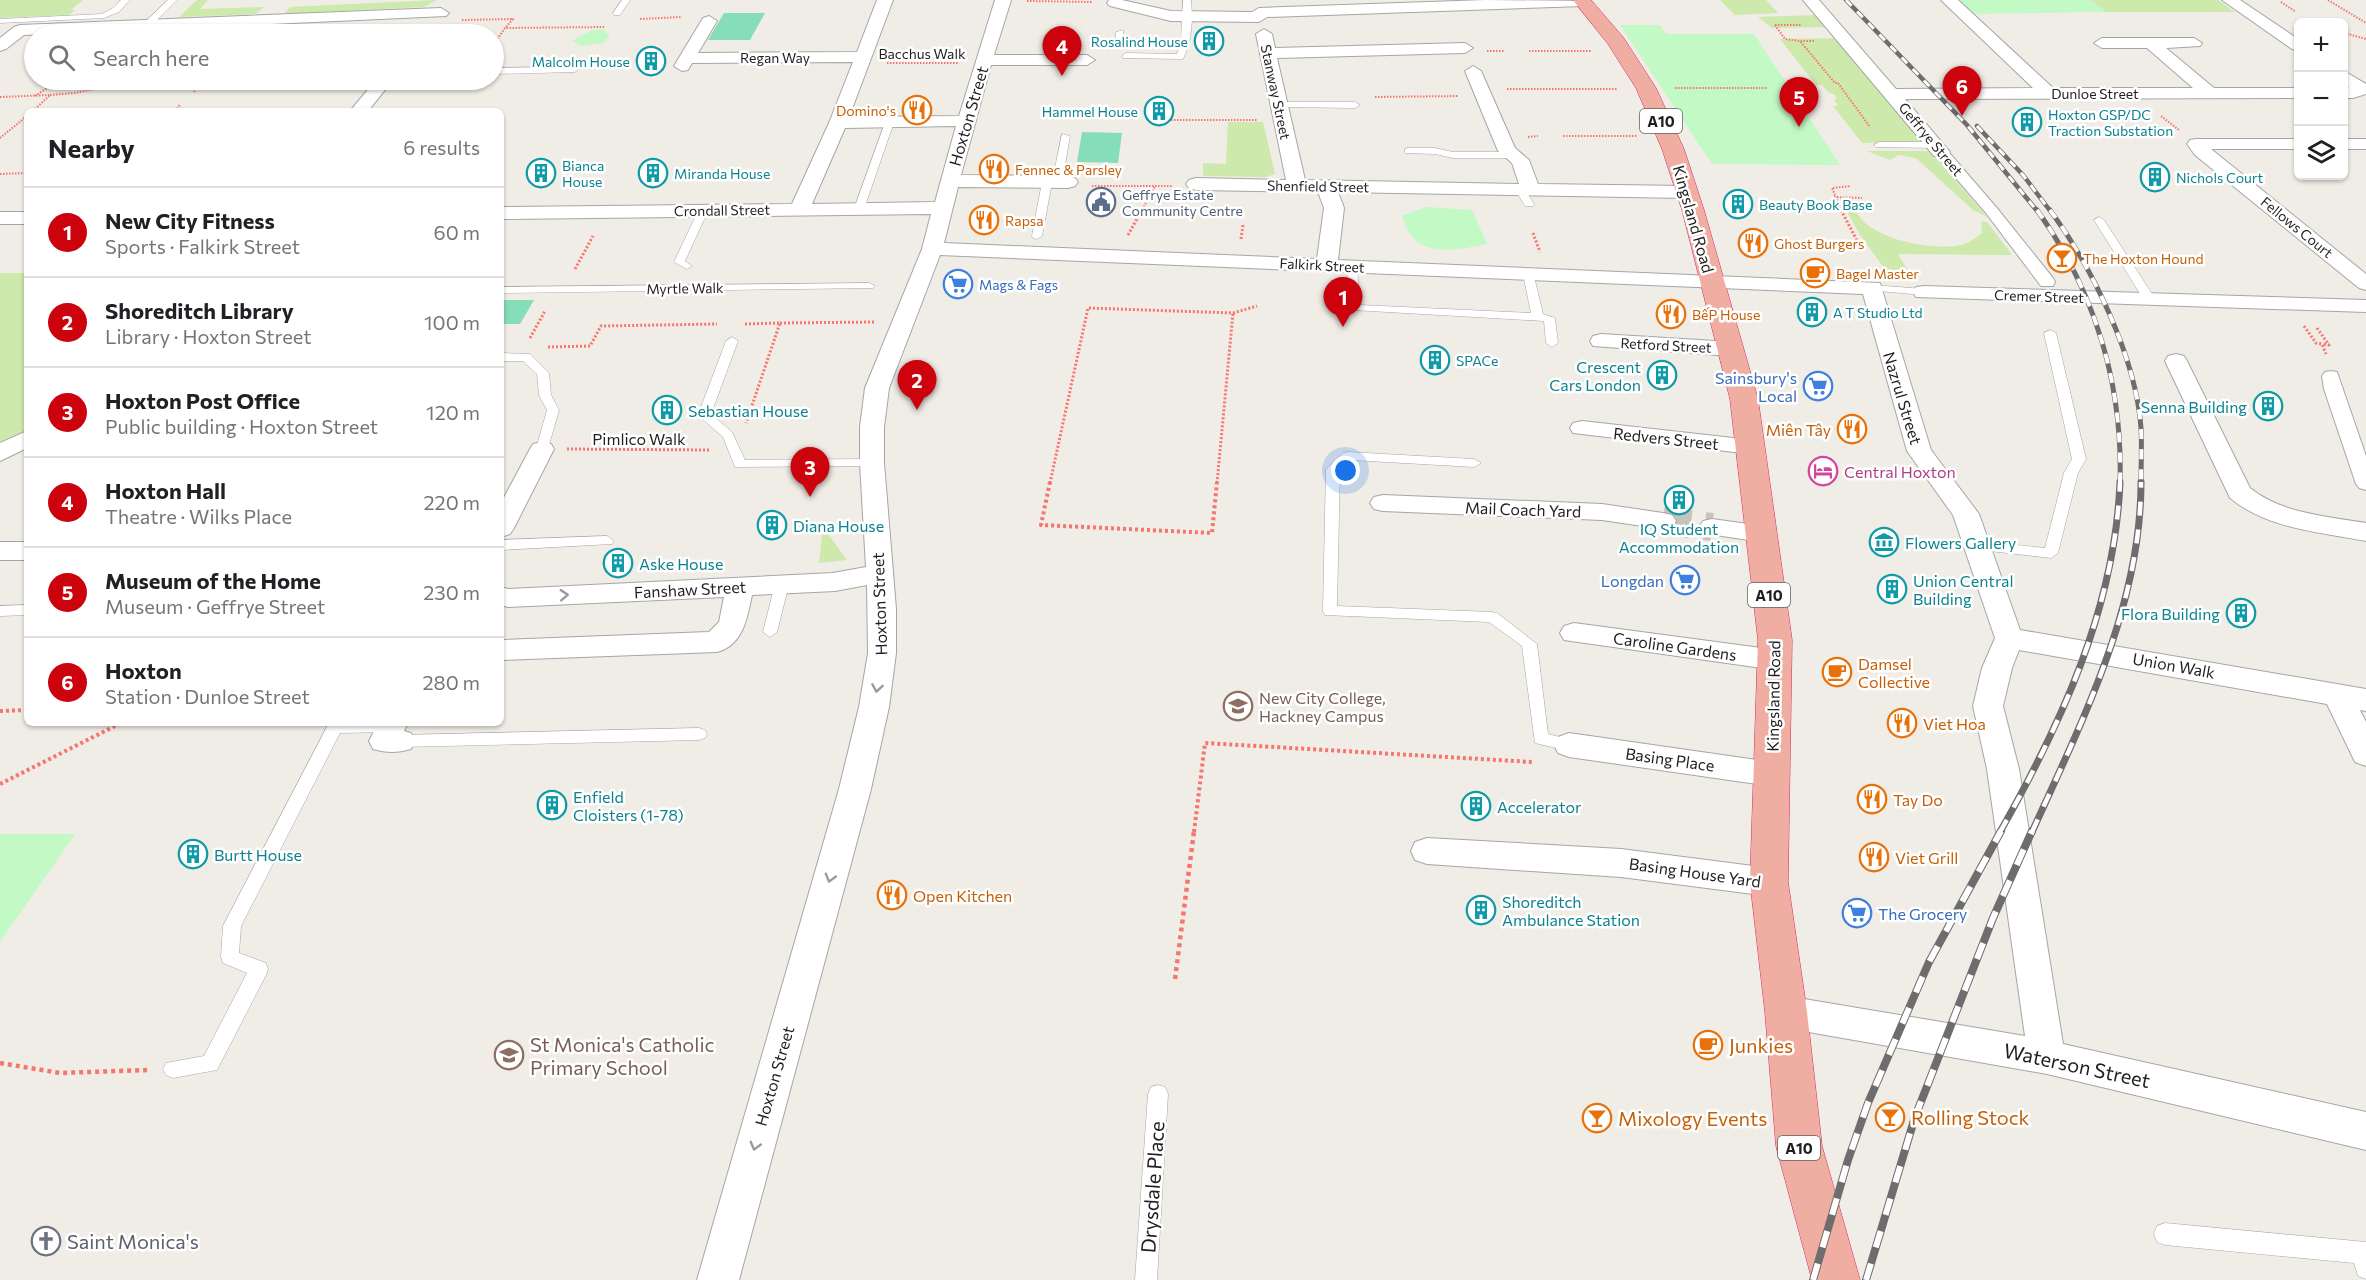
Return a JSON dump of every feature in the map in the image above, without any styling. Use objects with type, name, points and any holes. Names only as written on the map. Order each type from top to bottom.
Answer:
[{"type":"highway","name":"Kingsland Road","points":[[1583,1],[1622,51],[1646,88],[1667,136],[1688,192],[1744,399],[1776,660],[1769,882],[1786,1012],[1799,1146],[1836,1280]]},
{"type":"street","points":[[205,24],[435,20],[453,0]]},
{"type":"street","points":[[799,210],[838,123],[885,0]]},
{"type":"street","name":"Hoxton Street","points":[[718,1280],[855,789],[874,707],[882,653],[872,463],[872,427],[877,388],[932,249],[966,121],[1002,0]]},
{"type":"street","name":"Geffrye Street","points":[[1811,0],[1991,210],[2047,282]]},
{"type":"street","points":[[1949,0],[2048,93]]},
{"type":"street","points":[[2230,0],[2294,43]]},
{"type":"street","points":[[1115,3],[1153,13],[1188,8],[1257,10],[1346,5],[1450,17],[1583,1]]},
{"type":"street","name":"Stanway Street","points":[[1257,10],[1297,185]]},
{"type":"street","points":[[1450,17],[1507,152],[1520,160],[1526,194]]},
{"type":"street","name":"Regan Way","points":[[709,21],[684,62],[862,60]]},
{"type":"street","points":[[0,46],[20,30],[24,30]]},
{"type":"street","points":[[2102,43],[2194,43]]},
{"type":"street","points":[[2151,43],[2209,93]]},
{"type":"street","points":[[1268,52],[1469,60]]},
{"type":"street","points":[[983,62],[1087,60]]},
{"type":"street","points":[[2350,88],[2366,77]]},
{"type":"street","points":[[362,108],[377,90]]},
{"type":"street","name":"Dunloe Street","points":[[1892,94],[2294,93]]},
{"type":"street","points":[[838,123],[966,121]]},
{"type":"street","name":"Fellows Court","points":[[2294,144],[2196,144],[2366,284]]},
{"type":"street","points":[[2348,144],[2366,144]]},
{"type":"street","points":[[950,181],[1057,182]]},
{"type":"street","name":"Shenfield Street","points":[[1196,184],[1297,185],[1526,194],[1688,192]]},
{"type":"street","points":[[1326,186],[1334,208],[1327,264]]},
{"type":"street","name":"Crondall Street","points":[[504,213],[943,208]]},
{"type":"street","points":[[0,218],[24,218]]},
{"type":"street","name":"Falkirk Street","points":[[932,249],[1121,255],[1713,282]]},
{"type":"street","name":"Cremer Street","points":[[1713,282],[1872,288]]},
{"type":"street","name":"Nazrul Street","points":[[1872,288],[1918,451],[1966,514],[2009,638]]},
{"type":"street","name":"Cremer Street","points":[[1924,292],[2366,306]]},
{"type":"street","name":"Retford Street","points":[[1601,341],[1732,349]]},
{"type":"street","points":[[2176,361],[2239,492],[2247,501],[2275,514],[2366,532]]},
{"type":"street","points":[[2331,376],[2332,389],[2359,443],[2366,484]]},
{"type":"street","name":"Redvers Street","points":[[1582,428],[1751,447]]},
{"type":"street","points":[[0,453],[24,440]]},
{"type":"street","points":[[504,522],[542,449]]},
{"type":"street","name":"Mail Coach Yard","points":[[1383,503],[1602,512],[1663,521]]},
{"type":"street","points":[[1712,527],[1761,533]]},
{"type":"street","points":[[0,552],[24,551]]},
{"type":"street","name":"Fanshaw Street","points":[[504,597],[835,582],[846,578],[879,575]]},
{"type":"street","points":[[504,650],[717,642],[732,625],[740,586]]},
{"type":"street","name":"Caroline Gardens","points":[[1574,633],[1776,660]]},
{"type":"street","points":[[2009,638],[1997,668],[1988,706],[2002,770],[2047,1057]]},
{"type":"street","name":"Union Walk","points":[[2009,638],[2352,698]]},
{"type":"street","points":[[2352,698],[2366,754]]},
{"type":"street","name":"Basing Place","points":[[1555,742],[1771,774]]},
{"type":"street","name":"Basing House Yard","points":[[1427,851],[1621,862],[1769,882]]},
{"type":"street","name":"Waterson Street","points":[[1786,1012],[2047,1057],[2366,1131]]},
{"type":"lane","points":[[0,21],[104,16],[116,10],[126,0]]},
{"type":"lane","points":[[148,24],[173,0]]},
{"type":"lane","points":[[617,14],[626,0]]},
{"type":"lane","points":[[1126,56],[1180,57],[1186,42],[1188,8]]},
{"type":"lane","points":[[1120,32],[1119,42],[1186,42]]},
{"type":"lane","points":[[504,71],[575,69]]},
{"type":"lane","points":[[1281,113],[1355,105]]},
{"type":"lane","points":[[860,209],[889,122]]},
{"type":"lane","points":[[1037,236],[1057,182],[1065,136]]},
{"type":"lane","points":[[1880,146],[1939,149]]},
{"type":"lane","points":[[1408,151],[1435,151],[1453,155],[1512,156]]},
{"type":"lane","points":[[687,266],[680,262],[703,211]]},
{"type":"lane","points":[[2099,220],[2150,300]]},
{"type":"lane","points":[[1352,266],[1354,306],[1357,308],[1549,318],[1552,343]]},
{"type":"lane","points":[[1529,274],[1538,317]]},
{"type":"lane","name":"Myrtle Walk","points":[[504,290],[869,286]]},
{"type":"lane","name":"Cremer Street","points":[[1872,288],[1924,292]]},
{"type":"lane","points":[[1977,546],[2051,553],[2071,473],[2079,459],[2050,333]]},
{"type":"lane","points":[[732,341],[704,415],[724,429],[736,450],[740,464],[872,463]]},
{"type":"lane","points":[[504,356],[522,352],[543,374],[546,395],[553,410],[542,449]]},
{"type":"lane","points":[[1474,463],[1348,456],[1333,469],[1330,611],[1492,617],[1529,644],[1555,742]]},
{"type":"lane","points":[[504,544],[608,541]]},
{"type":"lane","points":[[770,632],[782,584]]},
{"type":"lane","points":[[0,611],[24,610]]},
{"type":"lane","points":[[173,1069],[210,1064],[259,969],[230,957],[232,926],[335,727],[395,730],[699,734]]},
{"type":"lane","name":"Drysdale Place","points":[[1146,1280],[1158,1094]]},
{"type":"lane","points":[[2166,1234],[2365,1258]]},
{"type":"path","points":[[1002,0],[1115,3]]},
{"type":"path","points":[[2328,0],[2366,23]]},
{"type":"path","points":[[2281,2],[2296,12]]},
{"type":"path","points":[[435,20],[513,19],[505,28]]},
{"type":"path","points":[[1810,25],[1775,25],[1785,39],[1823,41]]},
{"type":"path","points":[[2348,34],[2366,39]]},
{"type":"path","points":[[1800,41],[1835,83],[1838,83],[1872,129]]},
{"type":"path","points":[[1529,51],[1622,51]]},
{"type":"path","name":"Bacchus Walk","points":[[862,60],[983,62]]},
{"type":"path","points":[[1370,97],[1646,88],[1768,88]]},
{"type":"path","points":[[35,96],[44,90]]},
{"type":"path","points":[[0,98],[90,90]]},
{"type":"path","points":[[36,108],[50,95]]},
{"type":"path","points":[[1147,120],[1281,113]]},
{"type":"path","points":[[0,144],[5,139],[2,137],[24,119]]},
{"type":"path","points":[[1563,136],[1667,136]]},
{"type":"path","points":[[0,174],[24,173]]},
{"type":"path","points":[[1057,182],[1080,186],[1196,184]]},
{"type":"path","points":[[1121,255],[1128,234],[1155,186]]},
{"type":"path","points":[[1851,186],[1832,188],[1862,250]]},
{"type":"path","points":[[1834,196],[1862,198]]},
{"type":"path","points":[[522,352],[607,212]]},
{"type":"path","points":[[2288,304],[2316,343],[2322,344],[2331,376]]},
{"type":"path","points":[[1233,314],[1212,533],[1041,525],[1088,308],[1233,314],[1257,306]]},
{"type":"path","points":[[744,324],[903,322]]},
{"type":"path","points":[[736,450],[780,323]]},
{"type":"path","points":[[522,352],[590,346],[601,326],[720,324]]},
{"type":"path","name":"Pimlico Walk","points":[[542,449],[736,450]]},
{"type":"path","points":[[0,711],[24,710]]},
{"type":"path","points":[[0,784],[115,726]]},
{"type":"path","points":[[1176,979],[1205,743],[1542,763],[1555,742]]},
{"type":"path","points":[[0,1063],[60,1073],[173,1069]]},
{"type":"green space","points":[[0,0],[83,0],[71,10],[75,10],[69,15],[0,18]]},
{"type":"green space","points":[[197,0],[208,0],[200,9],[264,7],[255,14],[179,17]]},
{"type":"green space","points":[[437,0],[424,7],[284,14],[290,7]]},
{"type":"green space","points":[[1720,0],[1766,0],[1778,13],[1735,15]]},
{"type":"green space","points":[[1959,0],[2090,0],[2106,12],[1974,14]]},
{"type":"green space","points":[[2090,0],[2218,0],[2235,12],[2106,12]]},
{"type":"green space","points":[[724,13],[765,13],[750,40],[708,40]]},
{"type":"green space","points":[[1817,15],[1830,27],[1772,28],[1758,17]]},
{"type":"green space","points":[[1620,25],[1660,25],[1666,34],[1754,34],[1840,165],[1712,164]]},
{"type":"green space","points":[[606,29],[604,32],[610,34],[604,43],[581,46],[572,41],[592,30]]},
{"type":"green space","points":[[1838,38],[1923,142],[1862,143],[1833,106],[1838,106],[1834,100],[1837,99],[1835,95],[1828,92],[1822,85],[1816,85],[1780,39]]},
{"type":"green space","points":[[1228,122],[1263,122],[1275,174],[1265,177],[1203,176],[1203,163],[1226,164]]},
{"type":"green space","points":[[1082,132],[1122,133],[1118,163],[1077,162]]},
{"type":"green space","points":[[1867,151],[1930,151],[1987,217],[1973,210],[1916,158],[1898,155],[1890,160]]},
{"type":"green space","points":[[1840,199],[1853,200],[1859,216],[1872,228],[1910,243],[1938,247],[1964,244],[1982,233],[1981,221],[1987,222],[2012,255],[1898,254],[1914,281],[1893,280],[1860,235]]},
{"type":"green space","points":[[1426,207],[1472,210],[1487,244],[1448,250],[1429,248],[1421,244],[1411,236],[1402,216]]},
{"type":"green space","points":[[0,273],[24,273],[24,434],[0,446]]},
{"type":"green space","points":[[504,300],[534,300],[520,324],[504,324]]},
{"type":"green space","points":[[823,527],[847,560],[819,563]]},
{"type":"green space","points":[[0,834],[75,834],[0,942]]},
{"type":"tunnel","points":[[1663,521],[1712,527]]},
{"type":"railway","points":[[1846,0],[1967,125],[2038,212]]},
{"type":"railway","points":[[1977,126],[2023,175],[2051,212]]},
{"type":"railway","points":[[2037,210],[2075,273],[2090,306],[2101,340],[2116,410],[2120,446],[2120,482]]},
{"type":"railway","points":[[2050,210],[2096,285],[2131,372],[2141,428],[2141,482]]},
{"type":"railway","points":[[2000,832],[2044,749],[2081,664],[2108,575],[2116,529],[2120,482]]},
{"type":"railway","points":[[2032,832],[2088,705],[2120,618],[2131,574],[2138,528],[2141,482]]},
{"type":"railway","points":[[1813,1280],[1848,1160],[1868,1103],[1929,962],[2001,831]]},
{"type":"railway","points":[[1866,1280],[1915,1117],[1993,918],[2032,831]]},
{"type":"place","name":"Rosalind House","points":[[1209,41]]},
{"type":"place","name":"Malcolm House","points":[[651,61]]},
{"type":"place","name":"Hoxton Hall","points":[[1062,76]]},
{"type":"place","name":"Domino's","points":[[917,110]]},
{"type":"place","name":"Hammel House","points":[[1159,111]]},
{"type":"place","name":"Hoxton","points":[[1962,116]]},
{"type":"place","name":"Hoxton GSP/DC Traction Substation","points":[[2027,122]]},
{"type":"place","name":"Museum of the Home","points":[[1799,127]]},
{"type":"place","name":"Fennec & Parsley","points":[[994,169]]},
{"type":"place","name":"Bianca House","points":[[541,173]]},
{"type":"place","name":"Miranda House","points":[[653,173]]},
{"type":"place","name":"Nichols Court","points":[[2155,177]]},
{"type":"place","name":"Geffrye Estate Community Centre","points":[[1101,202]]},
{"type":"place","name":"Beauty Book Base","points":[[1738,204]]},
{"type":"place","name":"Rapsa","points":[[984,220]]},
{"type":"place","name":"Ghost Burgers","points":[[1753,243]]},
{"type":"place","name":"The Hoxton Hound","points":[[2062,258]]},
{"type":"place","name":"Bagel Master","points":[[1815,273]]},
{"type":"place","name":"Mags & Fags","points":[[958,284]]},
{"type":"place","name":"A T Studio Ltd","points":[[1812,312]]},
{"type":"place","name":"BếP House","points":[[1671,314]]},
{"type":"place","name":"New City Fitness","points":[[1343,327]]},
{"type":"place","name":"SPACe","points":[[1435,360]]},
{"type":"place","name":"Crescent Cars London","points":[[1662,375]]},
{"type":"place","name":"Sainsbury's Local","points":[[1818,386]]},
{"type":"place","name":"Senna Building","points":[[2268,406]]},
{"type":"place","name":"Sebastian House","points":[[667,410]]},
{"type":"place","name":"Shoreditch Library","points":[[917,410]]},
{"type":"place","name":"Miên Tây","points":[[1852,429]]},
{"type":"place","name":"Central Hoxton","points":[[1823,471]]},
{"type":"place","name":"Hoxton Post Office","points":[[810,497]]},
{"type":"place","name":"IQ Student Accommodation","points":[[1679,500]]},
{"type":"place","name":"Diana House","points":[[772,525]]},
{"type":"place","name":"Flowers Gallery","points":[[1884,542]]},
{"type":"place","name":"Aske House","points":[[618,563]]},
{"type":"place","name":"Longdan","points":[[1685,580]]},
{"type":"place","name":"Union Central Building","points":[[1892,589]]},
{"type":"place","name":"Flora Building","points":[[2241,613]]},
{"type":"place","name":"Damsel Collective","points":[[1837,672]]},
{"type":"place","name":"New City College, Hackney Campus","points":[[1238,706]]},
{"type":"place","name":"Viet Hoa","points":[[1902,723]]},
{"type":"place","name":"Tay Do","points":[[1872,799]]},
{"type":"place","name":"Enfield Cloisters (1-78)","points":[[552,805]]},
{"type":"place","name":"Accelerator","points":[[1476,806]]},
{"type":"place","name":"Burtt House","points":[[193,854]]},
{"type":"place","name":"Viet Grill","points":[[1874,857]]},
{"type":"place","name":"Open Kitchen","points":[[892,895]]},
{"type":"place","name":"Shoreditch Ambulance Station","points":[[1481,910]]},
{"type":"place","name":"The Grocery","points":[[1857,913]]},
{"type":"place","name":"Junkies","points":[[1708,1045]]},
{"type":"place","name":"St Monica's Catholic Primary School","points":[[509,1055]]},
{"type":"place","name":"Rolling Stock","points":[[1890,1117]]},
{"type":"place","name":"Mixology Events","points":[[1597,1118]]},
{"type":"place","name":"Saint Monica's","points":[[46,1241]]}]
